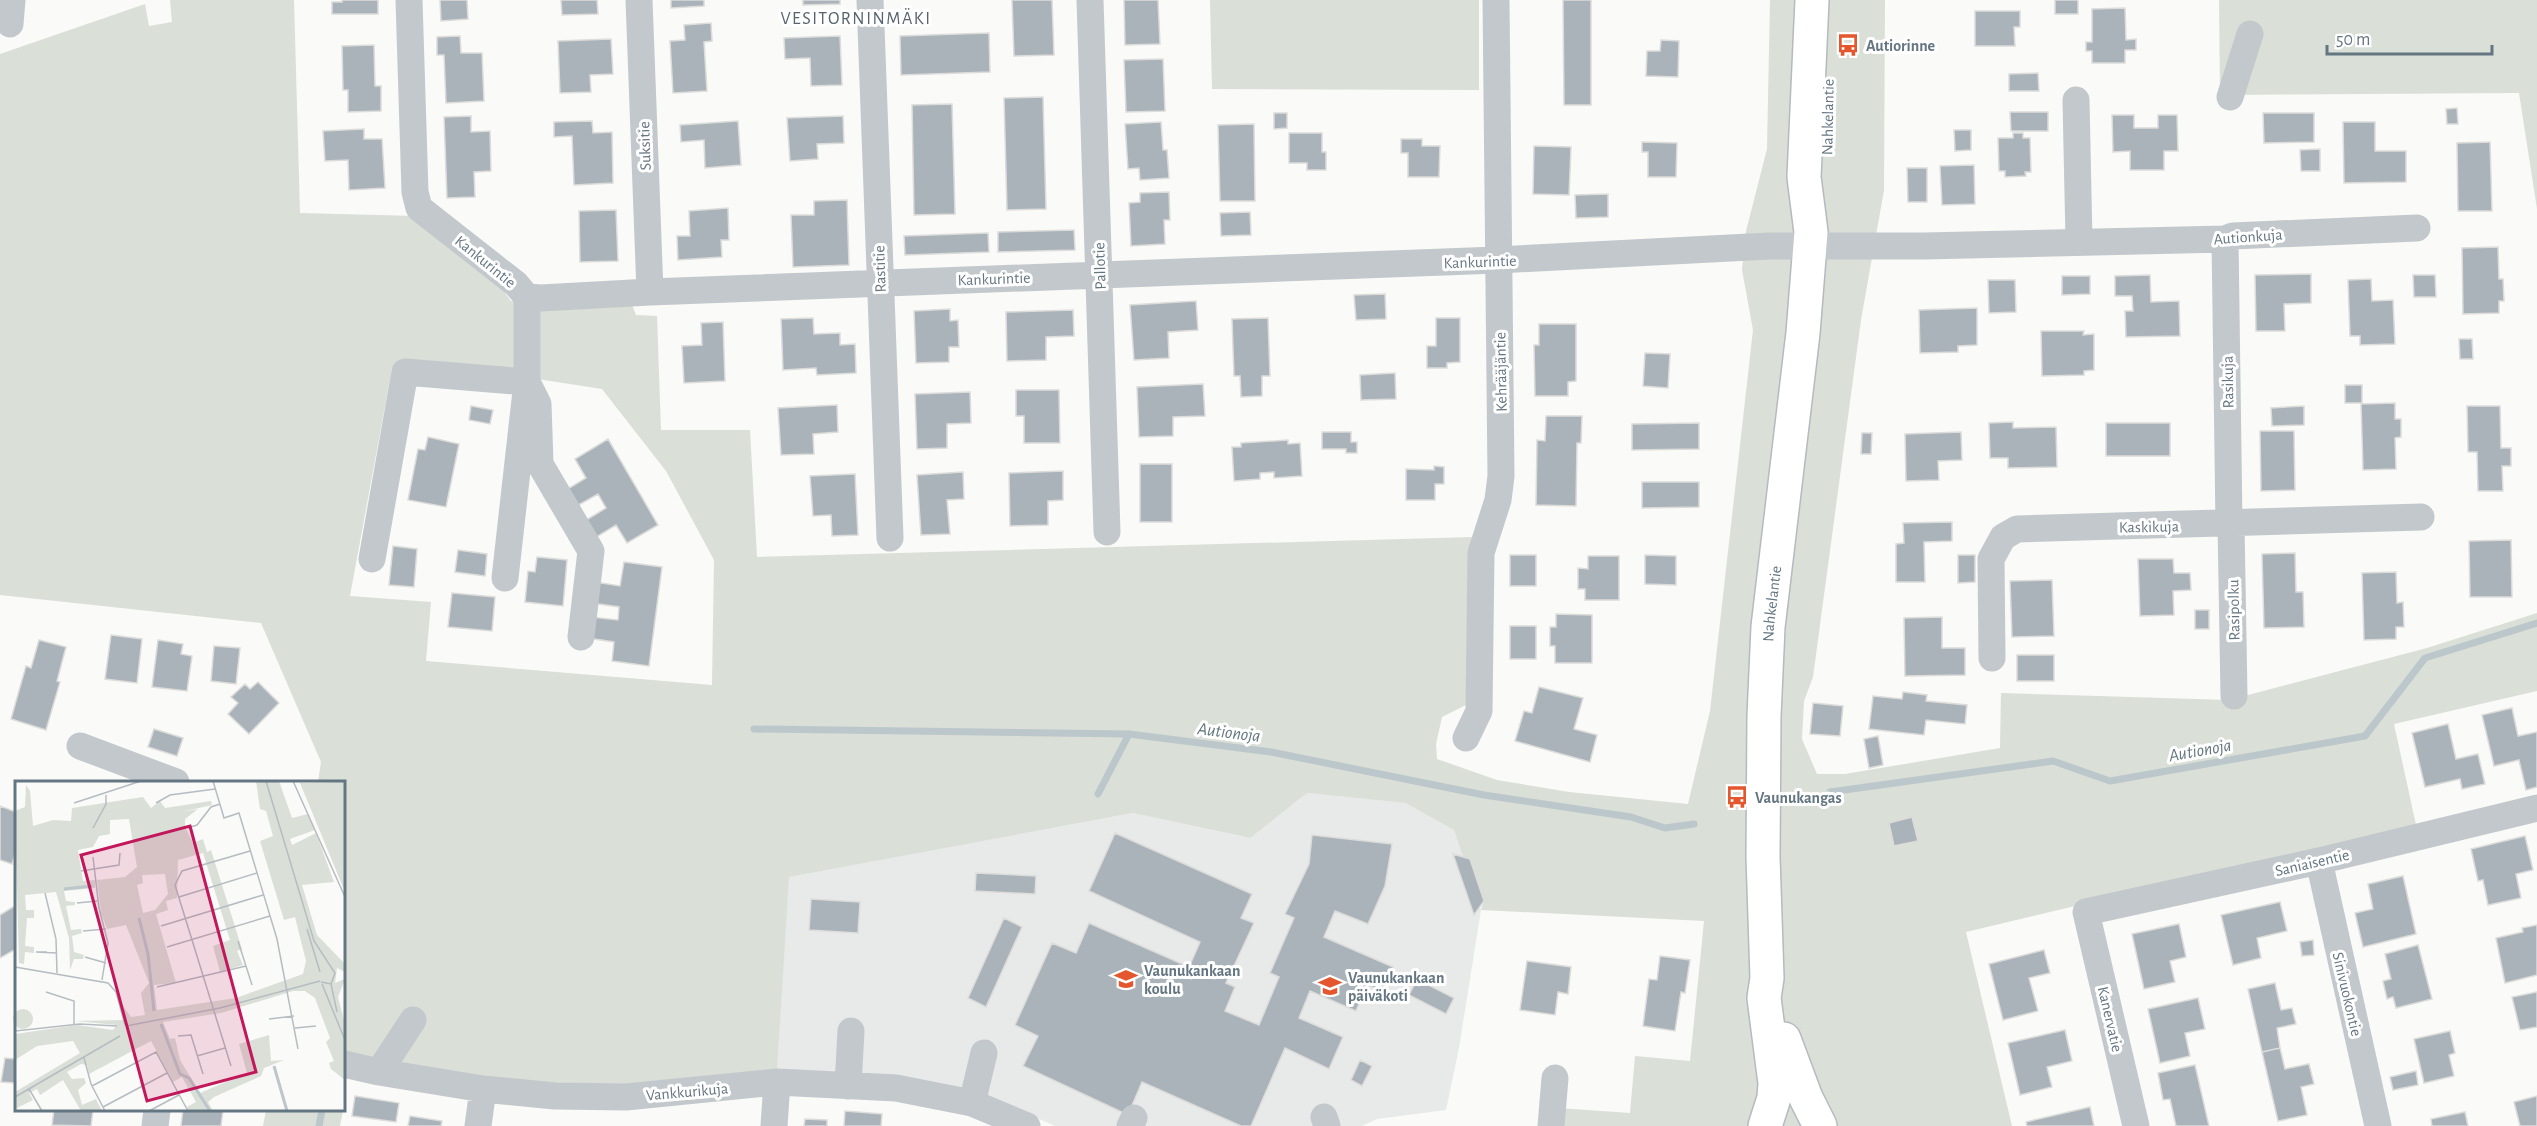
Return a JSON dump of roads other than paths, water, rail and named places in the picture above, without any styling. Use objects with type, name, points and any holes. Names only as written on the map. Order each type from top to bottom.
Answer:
[{"type":"main road","name":"Nahkelantie","points":[[1765,1126],[1776,1083],[1764,999],[1767,978],[1763,770],[1767,651],[1803,333],[1810,238],[1804,177],[1812,0]]},
{"type":"main road","name":"Nahkelantie","points":[[1810,238],[1820,211],[1827,178],[1829,0]]},
{"type":"main road","name":"Nahkelantie","points":[[1767,978],[1776,996],[1785,1042],[1806,1098],[1820,1126]]},
{"type":"street","name":"Kankurintie","points":[[409,0],[415,192],[419,208],[516,284],[527,297],[1497,260],[1810,238]]},
{"type":"street","name":"Suksitie","points":[[639,0],[650,292]]},
{"type":"street","name":"Rastitie","points":[[870,0],[890,538]]},
{"type":"street","name":"Pallotie","points":[[1090,0],[1107,532]]},
{"type":"street","name":"Kehrääjäntie","points":[[1466,738],[1479,711],[1481,553],[1498,500],[1501,476],[1496,0]]},
{"type":"street","points":[[2230,97],[2250,34]]},
{"type":"street","points":[[2076,100],[2079,241]]},
{"type":"street","name":"Autionkuja","points":[[1810,238],[1924,246],[2224,239],[2234,236],[2417,228]]},
{"type":"street","name":"Rasikuja","points":[[2224,239],[2230,524]]},
{"type":"street","points":[[505,578],[527,382],[527,297]]},
{"type":"street","points":[[372,560],[405,372],[527,382]]},
{"type":"street","points":[[527,382],[538,404],[540,464],[591,551],[581,637]]},
{"type":"street","name":"Kaskikuja","points":[[1992,658],[1991,559],[2003,537],[2017,530],[2046,527],[2230,524],[2421,517]]},
{"type":"street","name":"Rasipolku","points":[[2230,524],[2234,696]]},
{"type":"street","points":[[80,746],[171,781]]},
{"type":"street","name":"Saniaisentie","points":[[2086,912],[2319,861],[2537,808]]},
{"type":"street","name":"Sinivuokontie","points":[[2319,861],[2378,1126]]},
{"type":"street","name":"Kanervatie","points":[[2086,912],[2136,1126]]},
{"type":"street","points":[[379,1072],[413,1020]]},
{"type":"street","points":[[848,1086],[851,1031]]},
{"type":"street","points":[[972,1103],[984,1053]]},
{"type":"street","name":"Vankkurikuja","points":[[345,1064],[483,1089],[555,1096],[626,1096],[777,1082],[896,1088],[972,1103],[1027,1126]]},
{"type":"street","points":[[1551,1126],[1555,1078]]},
{"type":"street","points":[[774,1126],[777,1082]]},
{"type":"street","points":[[478,1126],[483,1089]]},
{"type":"street","points":[[155,1126],[157,1111]]},
{"type":"waterway","name":"Autionoja","points":[[1830,792],[2053,761],[2110,781],[2365,736],[2425,658],[2537,623]]},
{"type":"waterway","name":"Autionoja","points":[[754,729],[1129,734],[1271,752],[1484,795],[1631,817],[1665,828],[1694,824]]},
{"type":"waterway","points":[[1098,794],[1129,734]]},
{"type":"waterway","points":[[319,1126],[322,1111]]},
{"type":"place","name":"Autiorinne","points":[[1848,45]]},
{"type":"place","name":"Vaunukangas","points":[[1737,797]]},
{"type":"place","name":"Vaunukankaan koulu","points":[[1126,979]]},
{"type":"place","name":"Vaunukankaan päiväkoti","points":[[1330,986]]},
{"type":"district","name":"VESITORNINMÄKI","points":[[856,18]]}]
